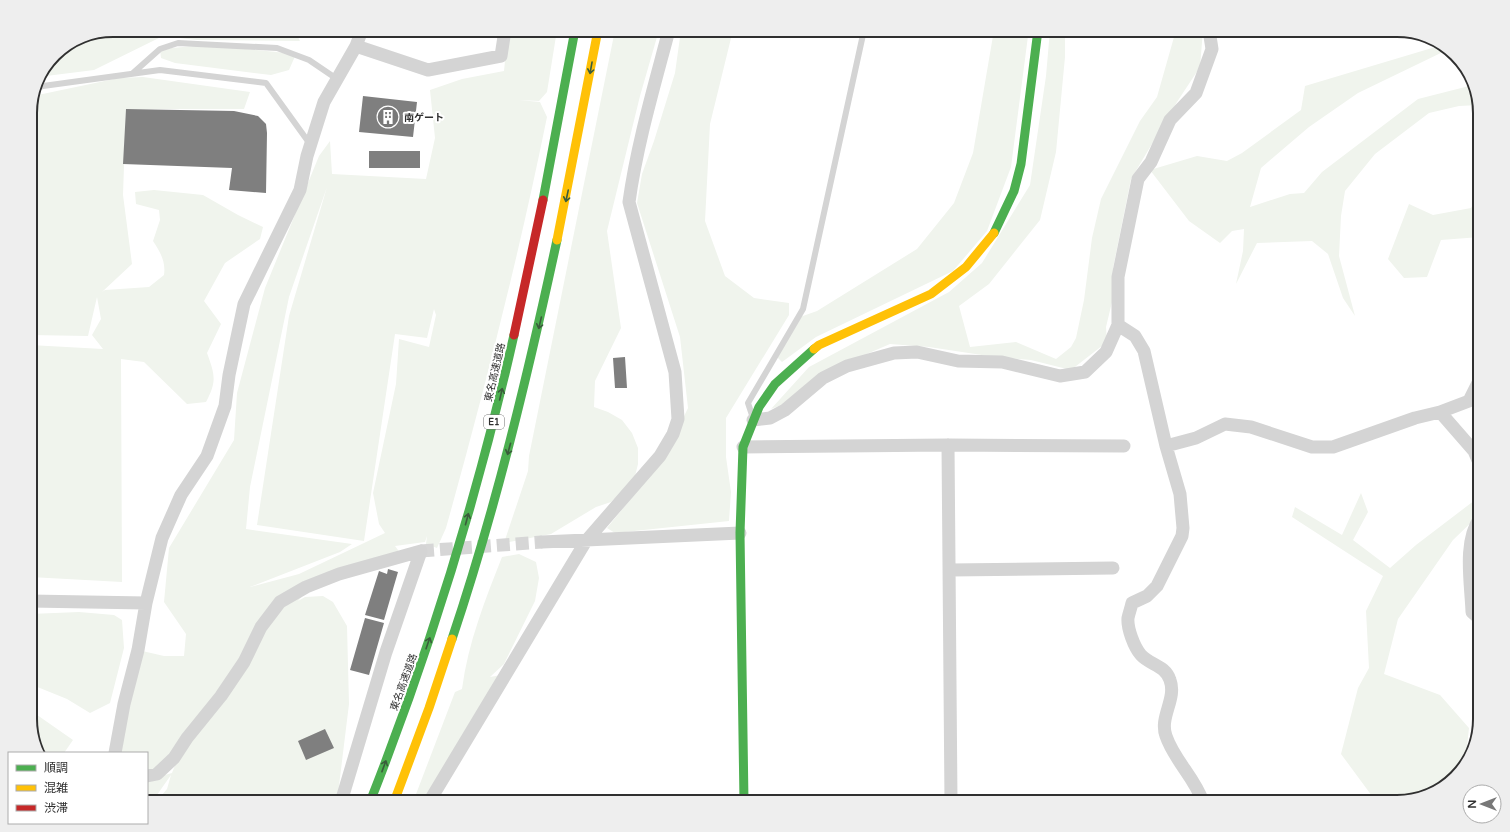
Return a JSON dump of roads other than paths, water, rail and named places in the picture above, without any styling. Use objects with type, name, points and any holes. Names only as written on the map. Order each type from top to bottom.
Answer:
[{"type":"main road","name":"東名高速道路","points":[[373,795],[428,644],[464,529],[496,414],[525,290],[555,144],[574,37]]},
{"type":"main road","name":"E1","points":[[397,795],[449,650],[486,535],[517,419],[547,295],[577,149],[597,37]]},
{"type":"main road","points":[[744,795],[740,533],[743,447],[758,407],[775,384],[819,346],[937,290],[966,268],[996,230],[1014,191],[1021,164],[1037,37]]},
{"type":"street","points":[[115,752],[124,704],[138,650],[146,603],[162,538],[181,495],[207,456],[225,406],[229,375],[244,304],[300,190],[311,145],[324,102],[356,46],[359,37]]},
{"type":"street","points":[[356,46],[428,70],[501,56],[504,37]]},
{"type":"street","points":[[434,795],[586,541],[660,456],[673,434],[678,419],[675,372],[629,202],[633,174],[666,37]]},
{"type":"street","points":[[753,420],[770,418],[786,410],[823,378],[847,366],[894,353],[917,352],[958,361],[1002,362],[1060,376],[1085,372],[1106,352],[1118,325],[1118,277],[1138,179],[1151,162],[1170,120],[1196,93],[1212,49],[1211,37]]},
{"type":"street","points":[[1118,325],[1135,336],[1144,351],[1166,446],[1180,494],[1184,528],[1182,536],[1157,586],[1147,596],[1132,603],[1128,618],[1130,630],[1141,655],[1161,666],[1170,678],[1173,693],[1165,720],[1165,735],[1173,753],[1199,795]]},
{"type":"street","points":[[1166,446],[1196,438],[1224,424],[1251,427],[1312,447],[1333,447],[1469,401],[1473,393]]},
{"type":"street","points":[[1440,412],[1473,450]]},
{"type":"street","points":[[948,445],[951,795]]},
{"type":"street","points":[[743,447],[948,445],[1124,446]]},
{"type":"street","points":[[1473,531],[1470,544],[1473,613]]},
{"type":"street","points":[[542,542],[740,533]]},
{"type":"street","points":[[148,776],[157,774],[174,758],[187,738],[221,696],[244,662],[261,627],[280,602],[306,587],[339,574],[421,551],[386,652],[343,795]]},
{"type":"street","points":[[950,570],[1112,568]]},
{"type":"street","points":[[37,601],[146,603]]},
{"type":"lane","points":[[753,420],[748,404],[803,310],[862,37]]},
{"type":"lane","points":[[133,73],[160,49],[178,43],[277,48],[309,60],[337,79]]},
{"type":"lane","points":[[42,86],[160,70],[266,83],[311,145]]},
{"type":"tunnel","points":[[421,551],[542,542]]},
{"type":"place","name":"南ゲート","points":[[388,117]]}]
